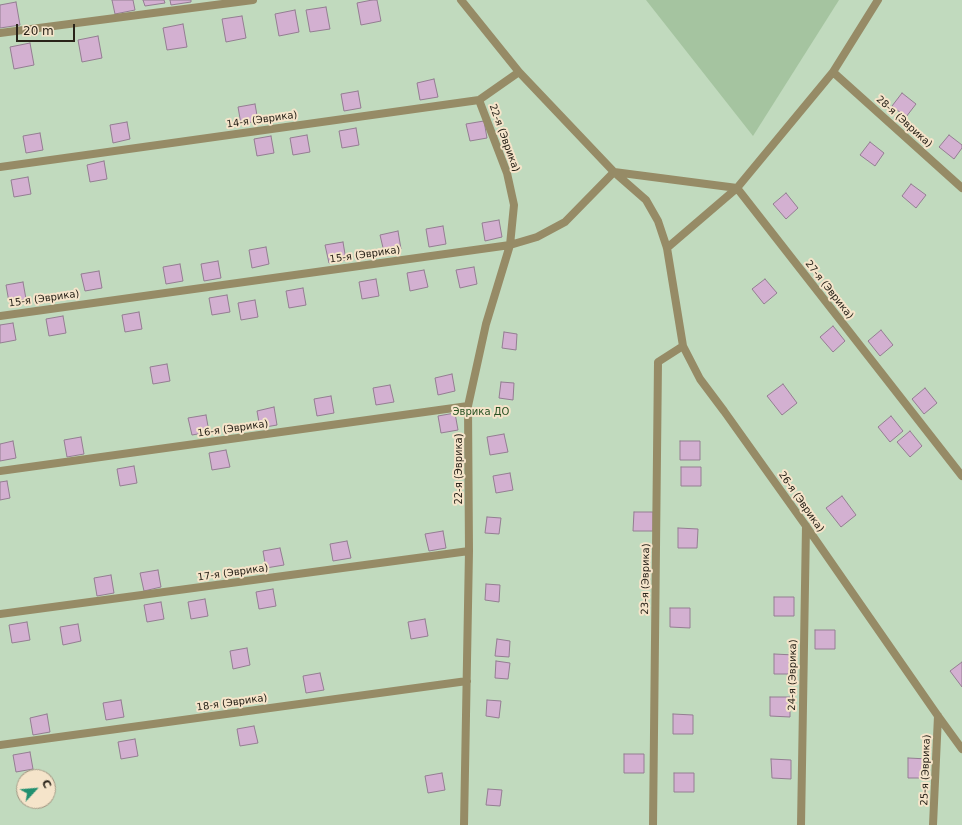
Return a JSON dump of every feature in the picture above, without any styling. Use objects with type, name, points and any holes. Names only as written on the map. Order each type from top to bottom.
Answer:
[{"type":"lane","points":[[0,33],[253,0]]},
{"type":"lane","points":[[461,0],[519,72],[614,172],[646,200],[658,221],[667,248],[737,188],[833,72],[878,0]]},
{"type":"lane","name":"14-я (Эврика)","points":[[0,167],[480,100],[519,72]]},
{"type":"lane","name":"28-я (Эврика)","points":[[833,72],[962,188]]},
{"type":"lane","name":"22-я (Эврика)","points":[[464,825],[469,551],[468,406],[486,324],[510,245],[514,205],[507,173],[480,100]]},
{"type":"lane","points":[[614,172],[737,188]]},
{"type":"lane","name":"15-я (Эврика)","points":[[0,316],[510,245],[537,237],[565,222],[614,172]]},
{"type":"lane","name":"27-я (Эврика)","points":[[737,188],[962,476]]},
{"type":"lane","name":"26-я (Эврика)","points":[[667,248],[683,346],[700,379],[806,526],[962,749]]},
{"type":"lane","name":"23-я (Эврика)","points":[[653,825],[658,362],[683,346]]},
{"type":"lane","name":"16-я (Эврика)","points":[[0,471],[468,406]]},
{"type":"lane","name":"24-я (Эврика)","points":[[800,825],[806,526]]},
{"type":"lane","name":"17-я (Эврика)","points":[[0,614],[469,551]]},
{"type":"lane","name":"18-я (Эврика)","points":[[0,745],[467,681]]},
{"type":"lane","name":"25-я (Эврика)","points":[[934,825],[938,716]]},
{"type":"green space","name":"Эврика ДО","points":[[0,0],[962,0],[962,825],[0,825]]},
{"type":"green space","points":[[646,0],[839,0],[753,136]]},
{"type":"building","points":[[112,0],[133,0],[135,10],[115,14]]},
{"type":"building","points":[[143,0],[164,0],[165,3],[145,6]]},
{"type":"building","points":[[170,0],[191,0],[191,2],[171,5]]},
{"type":"building","points":[[377,0],[381,21],[361,25],[357,3]]},
{"type":"building","points":[[16,2],[20,25],[0,28],[0,5]]},
{"type":"building","points":[[326,7],[330,29],[310,32],[306,10]]},
{"type":"building","points":[[295,10],[299,32],[279,36],[275,14]]},
{"type":"building","points":[[242,16],[246,38],[226,42],[222,19]]},
{"type":"building","points":[[183,24],[187,47],[167,50],[163,28]]},
{"type":"building","points":[[98,36],[102,58],[82,62],[78,40]]},
{"type":"building","points":[[30,43],[34,65],[14,69],[10,47]]},
{"type":"building","points":[[434,79],[438,97],[420,100],[417,83]]},
{"type":"building","points":[[358,91],[361,108],[344,111],[341,94]]},
{"type":"building","points":[[902,93],[916,104],[906,117],[892,106]]},
{"type":"building","points":[[255,104],[258,121],[241,124],[238,107]]},
{"type":"building","points":[[484,121],[487,138],[470,141],[466,124]]},
{"type":"building","points":[[127,122],[130,139],[113,143],[110,125]]},
{"type":"building","points":[[356,128],[359,145],[342,148],[339,131]]},
{"type":"building","points":[[40,133],[43,150],[26,153],[23,136]]},
{"type":"building","points":[[307,135],[310,152],[293,155],[290,138]]},
{"type":"building","points":[[949,135],[962,145],[962,148],[954,159],[939,147]]},
{"type":"building","points":[[271,136],[274,153],[257,156],[254,139]]},
{"type":"building","points":[[870,142],[884,153],[875,166],[860,155]]},
{"type":"building","points":[[104,161],[107,179],[90,182],[87,165]]},
{"type":"building","points":[[28,177],[31,194],[14,197],[11,180]]},
{"type":"building","points":[[911,184],[926,195],[916,208],[902,196]]},
{"type":"building","points":[[786,193],[798,208],[786,219],[773,204]]},
{"type":"building","points":[[499,220],[502,237],[485,241],[482,223]]},
{"type":"building","points":[[443,226],[446,244],[429,247],[426,229]]},
{"type":"building","points":[[398,231],[401,249],[384,252],[380,235]]},
{"type":"building","points":[[343,242],[346,260],[329,263],[325,245]]},
{"type":"building","points":[[266,247],[269,264],[252,268],[249,250]]},
{"type":"building","points":[[218,261],[221,278],[204,281],[201,264]]},
{"type":"building","points":[[180,264],[183,281],[166,284],[163,267]]},
{"type":"building","points":[[474,267],[477,284],[460,288],[456,270]]},
{"type":"building","points":[[424,270],[428,287],[410,291],[407,273]]},
{"type":"building","points":[[99,271],[102,288],[85,291],[81,274]]},
{"type":"building","points":[[376,279],[379,296],[362,299],[359,282]]},
{"type":"building","points":[[765,279],[777,293],[764,304],[752,289]]},
{"type":"building","points":[[23,282],[26,299],[9,302],[6,285]]},
{"type":"building","points":[[303,288],[306,305],[289,308],[286,291]]},
{"type":"building","points":[[227,295],[230,312],[212,315],[209,298]]},
{"type":"building","points":[[255,300],[258,317],[241,320],[238,303]]},
{"type":"building","points":[[139,312],[142,329],[125,332],[122,315]]},
{"type":"building","points":[[63,316],[66,333],[49,336],[46,319]]},
{"type":"building","points":[[13,323],[16,340],[0,343],[0,325]]},
{"type":"building","points":[[833,326],[845,341],[833,352],[820,337]]},
{"type":"building","points":[[881,330],[893,345],[880,356],[868,341]]},
{"type":"building","points":[[504,332],[517,334],[516,350],[502,348]]},
{"type":"building","points":[[167,364],[170,381],[153,384],[150,367]]},
{"type":"building","points":[[452,374],[455,391],[438,395],[435,378]]},
{"type":"building","points":[[501,382],[514,383],[513,400],[499,398]]},
{"type":"building","points":[[783,384],[797,403],[782,415],[767,396]]},
{"type":"building","points":[[390,385],[394,402],[376,405],[373,388]]},
{"type":"building","points":[[925,388],[937,403],[924,414],[912,399]]},
{"type":"building","points":[[331,396],[334,413],[317,416],[314,399]]},
{"type":"building","points":[[274,407],[277,425],[260,428],[257,411]]},
{"type":"building","points":[[455,413],[458,430],[441,433],[438,416]]},
{"type":"building","points":[[206,415],[209,432],[192,435],[188,418]]},
{"type":"building","points":[[891,416],[903,431],[890,442],[878,427]]},
{"type":"building","points":[[910,431],[922,446],[910,457],[897,442]]},
{"type":"building","points":[[504,434],[508,452],[490,455],[487,437]]},
{"type":"building","points":[[81,437],[84,454],[67,457],[64,440]]},
{"type":"building","points":[[13,441],[16,458],[0,461],[0,444]]},
{"type":"building","points":[[680,441],[700,441],[700,460],[680,460]]},
{"type":"building","points":[[226,450],[230,467],[212,470],[209,453]]},
{"type":"building","points":[[134,466],[137,483],[120,486],[117,469]]},
{"type":"building","points":[[681,467],[701,467],[701,486],[681,486]]},
{"type":"building","points":[[510,473],[513,490],[496,493],[493,476]]},
{"type":"building","points":[[7,481],[10,498],[0,500],[0,482]]},
{"type":"building","points":[[842,496],[856,515],[841,527],[826,508]]},
{"type":"building","points":[[634,512],[653,512],[653,531],[633,531]]},
{"type":"building","points":[[487,517],[501,518],[499,534],[485,533]]},
{"type":"building","points":[[678,528],[698,529],[697,548],[678,548]]},
{"type":"building","points":[[443,531],[446,548],[429,551],[425,534]]},
{"type":"building","points":[[347,541],[351,558],[333,561],[330,544]]},
{"type":"building","points":[[280,548],[284,565],[266,568],[263,551]]},
{"type":"building","points":[[158,570],[161,587],[144,591],[140,573]]},
{"type":"building","points":[[111,575],[114,593],[97,596],[94,578]]},
{"type":"building","points":[[486,584],[500,585],[499,602],[485,600]]},
{"type":"building","points":[[273,589],[276,606],[259,609],[256,592]]},
{"type":"building","points":[[774,597],[794,597],[794,616],[774,616]]},
{"type":"building","points":[[205,599],[208,616],[191,619],[188,602]]},
{"type":"building","points":[[161,602],[164,619],[147,622],[144,605]]},
{"type":"building","points":[[670,608],[690,608],[690,628],[670,627]]},
{"type":"building","points":[[425,619],[428,636],[411,639],[408,622]]},
{"type":"building","points":[[27,622],[30,640],[12,643],[9,625]]},
{"type":"building","points":[[78,624],[81,641],[63,645],[60,627]]},
{"type":"building","points":[[815,630],[835,630],[835,649],[815,649]]},
{"type":"building","points":[[497,639],[510,641],[509,657],[495,656]]},
{"type":"building","points":[[247,648],[250,665],[233,669],[230,651]]},
{"type":"building","points":[[774,654],[794,655],[794,674],[774,674]]},
{"type":"building","points":[[496,661],[510,663],[508,679],[495,678]]},
{"type":"building","points":[[962,662],[962,687],[950,671]]},
{"type":"building","points":[[320,673],[324,690],[306,693],[303,676]]},
{"type":"building","points":[[770,697],[790,697],[790,717],[770,716]]},
{"type":"building","points":[[121,700],[124,717],[106,720],[103,703]]},
{"type":"building","points":[[487,700],[501,701],[499,718],[486,716]]},
{"type":"building","points":[[47,714],[50,732],[33,735],[30,718]]},
{"type":"building","points":[[673,714],[693,715],[693,734],[673,734]]},
{"type":"building","points":[[254,726],[258,743],[240,746],[237,729]]},
{"type":"building","points":[[135,739],[138,756],[121,759],[118,742]]},
{"type":"building","points":[[30,752],[33,769],[16,769],[16,772],[13,755]]},
{"type":"building","points":[[624,754],[644,754],[644,773],[624,773]]},
{"type":"building","points":[[908,758],[928,759],[927,778],[908,778]]},
{"type":"building","points":[[771,759],[791,760],[791,779],[772,778]]},
{"type":"building","points":[[442,773],[445,790],[428,793],[425,776]]},
{"type":"building","points":[[674,773],[694,773],[694,792],[674,792]]},
{"type":"building","points":[[488,789],[502,790],[500,806],[486,805]]}]
